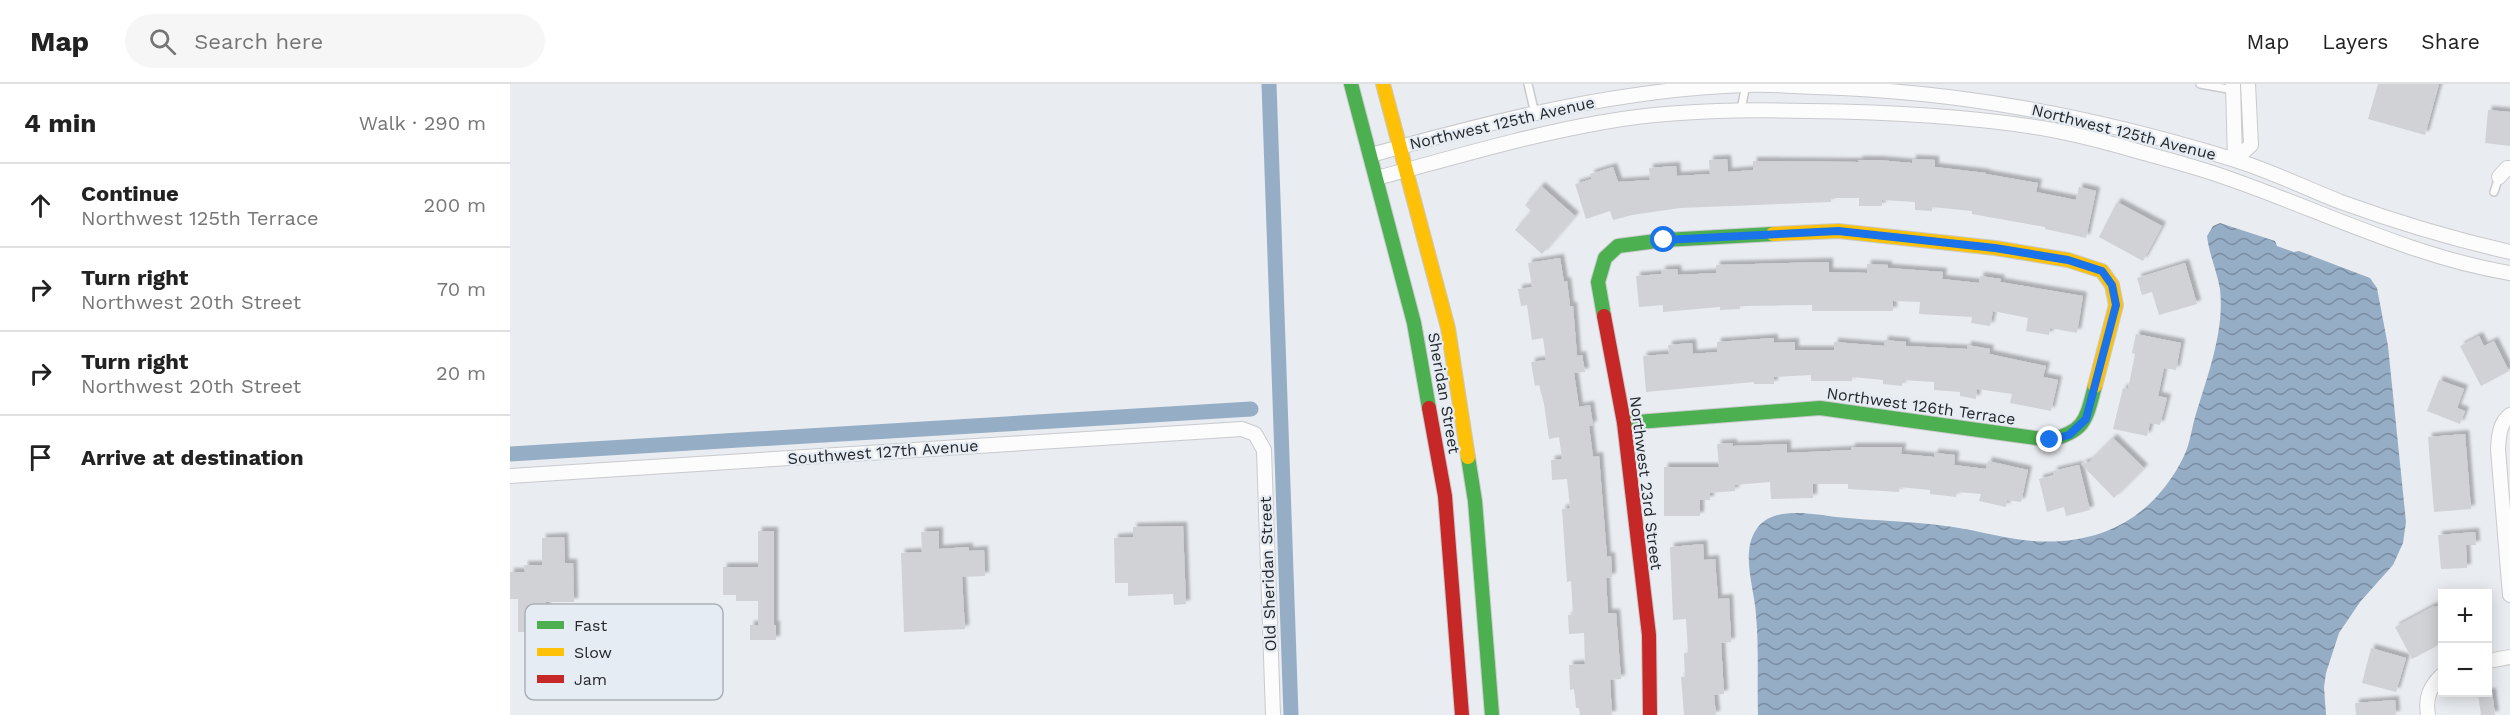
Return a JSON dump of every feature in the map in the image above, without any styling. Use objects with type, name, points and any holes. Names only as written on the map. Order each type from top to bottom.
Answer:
[{"type":"street","name":"Sheridan Street","points":[[1351,84],[1414,323],[1445,496],[1462,715]]},
{"type":"street","name":"Sheridan Street","points":[[1383,84],[1448,328],[1475,501],[1492,715]]},
{"type":"street","name":"Northwest 125th Avenue","points":[[1371,155],[1535,114],[1602,100],[1746,84],[1883,89],[1966,98],[2052,112],[2149,135],[2235,160],[2342,202],[2422,229],[2510,252]]},
{"type":"street","points":[[2233,87],[2235,160]]},
{"type":"street","points":[[2235,160],[2251,145],[2248,88]]},
{"type":"street","name":"Northwest 125th Avenue","points":[[1377,178],[1605,121],[1741,109],[1883,112],[2053,130],[2141,152],[2232,179],[2332,219],[2395,241],[2487,269],[2510,273]]},
{"type":"street","name":"Northwest 23rd Street","points":[[1650,715],[1649,635],[1624,423],[1598,282],[1605,258],[1618,246],[1664,240],[1838,231],[1995,248],[2068,260],[2102,271],[2112,285],[2116,305],[2086,419],[2069,435]]},
{"type":"street","name":"Northwest 126th Terrace","points":[[1624,423],[1820,408],[2050,440],[2069,435]]},
{"type":"street","points":[[2508,417],[2499,432],[2498,449],[2510,596]]},
{"type":"street","name":"Southwest 127th Avenue","points":[[510,476],[1242,429],[1255,434]]},
{"type":"street","name":"Old Sheridan Street","points":[[1255,434],[1264,450],[1273,715]]},
{"type":"street","points":[[2492,660],[2510,657]]},
{"type":"street","points":[[2428,715],[2426,703],[2430,687],[2438,679]]},
{"type":"lane","points":[[1528,84],[1535,114]]},
{"type":"lane","points":[[1741,109],[1746,84]]},
{"type":"lane","points":[[2200,84],[2248,88]]},
{"type":"lane","points":[[2232,179],[2235,160]]},
{"type":"lane","points":[[2494,192],[2504,172]]},
{"type":"water","points":[[2220,223],[2275,241],[2277,246],[2294,252],[2299,251],[2370,278],[2377,288],[2388,346],[2406,522],[2403,543],[2393,565],[2360,602],[2339,633],[2326,673],[2324,687],[2326,715],[1758,715],[1757,627],[1749,559],[1752,537],[1765,520],[1784,514],[1806,513],[1938,525],[2023,540],[2057,541],[2081,539],[2122,524],[2157,496],[2172,478],[2186,452],[2217,339],[2221,306],[2220,289],[2207,236],[2213,226]]},
{"type":"building","points":[[2378,84],[2439,84],[2425,135],[2368,119]]},
{"type":"building","points":[[2488,110],[2510,112],[2510,146],[2485,143]]},
{"type":"building","points":[[1727,159],[1728,172],[1753,170],[1753,161],[1859,162],[1858,160],[1878,160],[1912,163],[1912,159],[1935,160],[1935,167],[1986,173],[2038,183],[2036,192],[2076,200],[2079,187],[2096,191],[2086,238],[2045,229],[2045,227],[1972,214],[1972,211],[1932,207],[1932,211],[1915,210],[1915,202],[1882,200],[1882,206],[1859,206],[1859,198],[1831,198],[1831,202],[1680,208],[1613,220],[1610,211],[1586,219],[1575,184],[1592,179],[1590,174],[1613,167],[1618,182],[1650,180],[1649,168],[1676,166],[1677,176],[1710,174],[1709,160]]},
{"type":"building","points":[[1541,186],[1575,216],[1542,254],[1515,230],[1531,211],[1525,205]]},
{"type":"building","points":[[2117,202],[2162,226],[2143,261],[2099,237]]},
{"type":"building","points":[[1560,258],[1564,282],[1567,281],[1570,306],[1573,306],[1577,356],[1582,355],[1585,372],[1574,373],[1579,407],[1590,405],[1593,425],[1589,426],[1593,457],[1599,456],[1607,557],[1611,556],[1612,577],[1606,578],[1608,613],[1616,613],[1621,679],[1610,680],[1612,715],[1580,715],[1579,708],[1576,708],[1574,689],[1570,690],[1569,665],[1585,664],[1584,633],[1569,634],[1568,615],[1573,615],[1571,581],[1567,582],[1562,509],[1570,508],[1567,479],[1552,480],[1551,460],[1562,459],[1559,437],[1549,439],[1544,404],[1539,385],[1535,386],[1531,362],[1546,360],[1543,338],[1532,340],[1527,305],[1521,306],[1518,289],[1532,287],[1528,263]]},
{"type":"building","points":[[1829,262],[1829,272],[1867,273],[1867,264],[1888,265],[1888,268],[1943,272],[1942,279],[1979,283],[1980,276],[2001,279],[2000,282],[2083,296],[2077,333],[2050,328],[2049,335],[2026,331],[2028,318],[1993,311],[1990,326],[1971,323],[1972,317],[1919,314],[1920,302],[1893,301],[1893,311],[1812,311],[1812,305],[1740,306],[1740,309],[1720,310],[1720,307],[1663,312],[1663,305],[1639,307],[1636,276],[1662,274],[1661,270],[1677,269],[1678,275],[1716,273],[1716,265]]},
{"type":"building","points":[[2185,263],[2197,304],[2159,315],[2152,292],[2142,295],[2137,278]]},
{"type":"building","points":[[2136,334],[2181,343],[2176,370],[2164,368],[2158,396],[2167,398],[2160,425],[2150,423],[2147,436],[2113,429],[2123,388],[2128,389],[2135,354],[2132,353]]},
{"type":"building","points":[[2479,336],[2484,346],[2494,341],[2509,371],[2481,386],[2460,346]]},
{"type":"building","points":[[1774,338],[1774,343],[1795,342],[1795,350],[1834,350],[1834,342],[1884,346],[1884,340],[1906,342],[1906,346],[1967,349],[1967,345],[1990,349],[1989,354],[2046,366],[2043,377],[2058,380],[2051,411],[2010,403],[2012,394],[1977,389],[1976,399],[1960,396],[1960,392],[1934,390],[1934,382],[1902,380],[1902,386],[1883,384],[1883,380],[1852,377],[1852,381],[1811,381],[1811,375],[1774,377],[1774,384],[1754,384],[1754,382],[1646,392],[1643,356],[1669,354],[1668,345],[1692,343],[1693,354],[1717,352],[1717,342]]},
{"type":"building","points":[[2439,380],[2464,389],[2457,408],[2465,411],[2460,424],[2427,411]]},
{"type":"building","points":[[2465,434],[2471,509],[2434,512],[2428,437]]},
{"type":"building","points":[[2113,438],[2144,468],[2114,498],[2081,464],[2089,462]]},
{"type":"building","points":[[1733,443],[1733,446],[1787,444],[1787,453],[1851,450],[1851,447],[1902,447],[1901,454],[1934,457],[1934,453],[1955,455],[1954,465],[1986,469],[1988,461],[2028,470],[2021,502],[2007,500],[2006,507],[1979,501],[1981,494],[1957,492],[1956,497],[1930,494],[1930,490],[1899,487],[1899,492],[1848,489],[1848,484],[1813,484],[1813,498],[1771,499],[1770,482],[1735,485],[1735,491],[1710,493],[1710,500],[1700,500],[1700,516],[1664,516],[1664,467],[1719,467],[1717,444]]},
{"type":"building","points":[[2079,465],[2090,510],[2066,516],[2064,507],[2047,512],[2039,479],[2054,475],[2053,471]]},
{"type":"building","points":[[1183,526],[1186,604],[1174,605],[1173,594],[1128,596],[1128,583],[1115,583],[1114,538],[1133,537],[1133,527]]},
{"type":"building","points":[[758,531],[774,531],[776,640],[750,640],[750,625],[758,625],[758,601],[736,601],[736,595],[723,595],[723,567],[758,567]]},
{"type":"building","points":[[939,531],[939,549],[969,547],[969,551],[984,550],[985,576],[962,577],[965,629],[904,632],[901,553],[922,552],[921,532]]},
{"type":"building","points":[[2475,532],[2476,545],[2466,545],[2467,568],[2441,569],[2438,535]]},
{"type":"building","points":[[564,537],[565,563],[573,563],[574,602],[525,604],[525,632],[518,632],[518,599],[510,599],[510,572],[525,572],[524,565],[542,565],[542,538]]},
{"type":"building","points":[[1703,544],[1704,560],[1715,559],[1718,599],[1729,598],[1731,642],[1721,643],[1724,694],[1714,695],[1716,715],[1684,715],[1681,677],[1685,677],[1684,653],[1688,653],[1686,619],[1673,620],[1670,547]]},
{"type":"building","points":[[2438,606],[2438,645],[2412,659],[2395,627]]},
{"type":"building","points":[[2371,648],[2406,658],[2396,692],[2362,683]]},
{"type":"building","points":[[2492,692],[2495,715],[2481,715],[2478,697],[2492,697]]},
{"type":"building","points":[[2395,700],[2396,715],[2356,715],[2355,703]]},
{"type":"waterway","points":[[1269,84],[1291,715]]},
{"type":"waterway","points":[[510,454],[1251,409]]},
{"type":"traffic: fast","points":[[1351,84],[1414,323],[1429,408]]},
{"type":"traffic: fast","points":[[1604,316],[1598,282],[1605,258],[1618,246],[1664,240],[1773,234]]},
{"type":"traffic: fast","points":[[1624,423],[1820,408],[2050,440],[2078,428],[2086,415],[2095,386]]},
{"type":"traffic: fast","points":[[1468,457],[1475,501],[1492,715]]},
{"type":"traffic: slow","points":[[1383,84],[1448,328],[1468,457]]},
{"type":"traffic: slow","points":[[1773,234],[1838,231],[1995,248],[2068,260],[2102,271],[2112,285],[2116,305],[2095,386]]},
{"type":"traffic: jam","points":[[1604,316],[1624,423],[1649,635],[1650,715]]},
{"type":"traffic: jam","points":[[1429,408],[1445,496],[1462,715]]},
{"type":"route","points":[[1664,240],[1775,232],[1838,231],[1995,248],[2068,260],[2102,271],[2112,285],[2116,305],[2086,419],[2069,435],[2050,440]]}]
